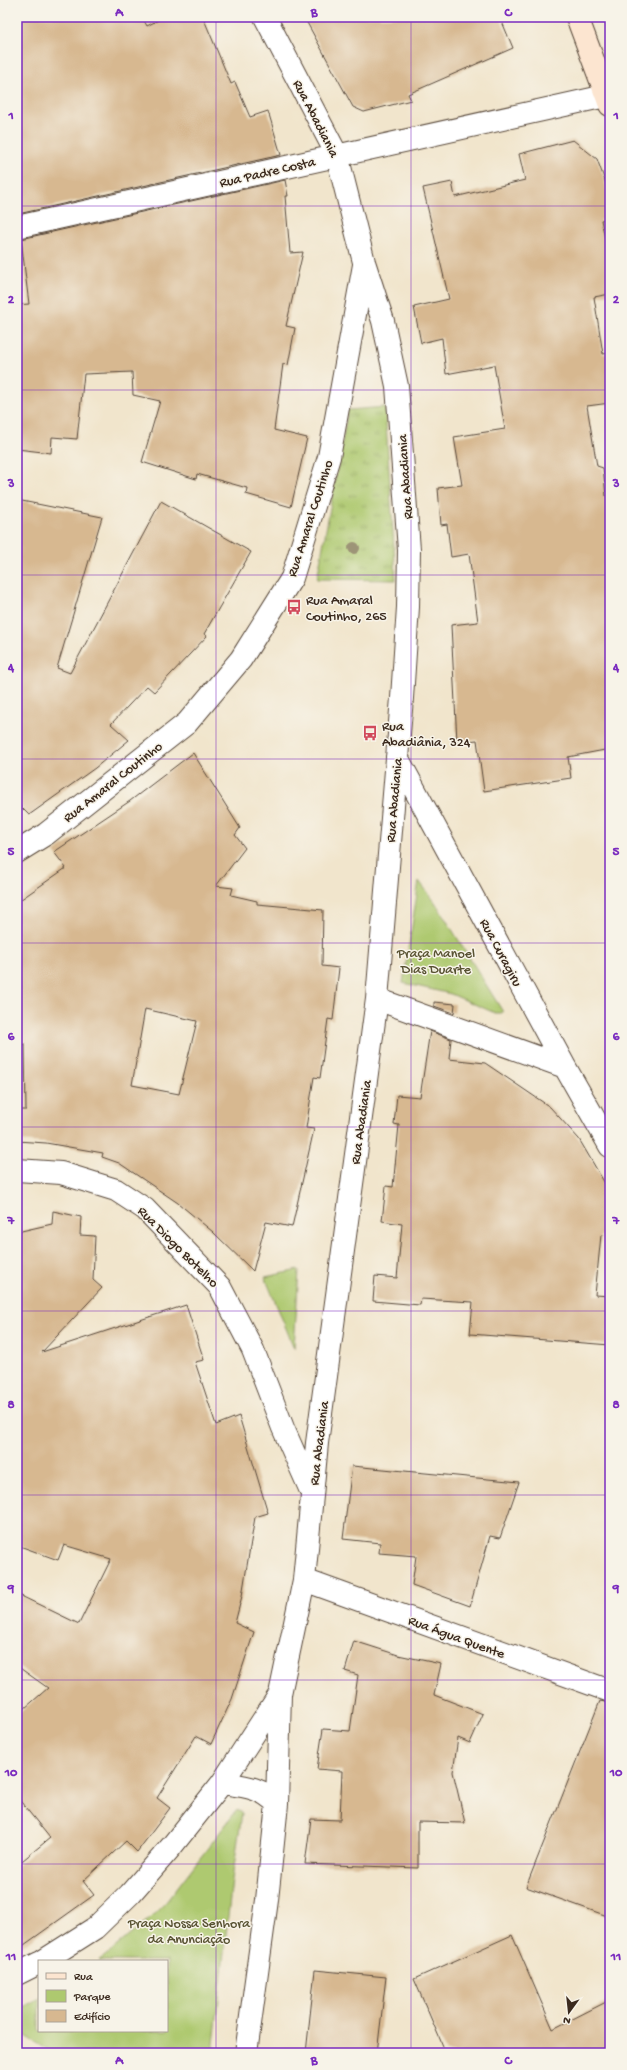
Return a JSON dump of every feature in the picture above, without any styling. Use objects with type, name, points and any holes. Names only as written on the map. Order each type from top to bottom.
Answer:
[{"type":"main road","points":[[577,17],[609,98]]},
{"type":"street","name":"Rua Abadiania","points":[[265,17],[337,155],[364,262],[383,321],[397,386],[409,550],[408,607],[377,999],[312,1491],[304,1580]]},
{"type":"street","name":"Rua Padre Costa","points":[[17,227],[337,155],[609,98]]},
{"type":"street","name":"Rua Amaral Coutinho","points":[[17,852],[46,834],[187,723],[241,659],[292,578],[329,457],[364,262]]},
{"type":"street","name":"Rua Curagiru","points":[[397,757],[565,1067],[610,1146]]},
{"type":"street","points":[[377,999],[565,1067]]},
{"type":"street","name":"Rua Diogo Botelho","points":[[17,1170],[61,1173],[116,1190],[145,1209],[220,1287],[254,1350],[282,1428],[312,1491]]},
{"type":"street","points":[[246,2053],[267,1900],[277,1804],[280,1694],[304,1580]]},
{"type":"street","name":"Rua Água Quente","points":[[304,1580],[610,1691]]},
{"type":"street","points":[[46,1960],[95,1928],[130,1894],[171,1847],[222,1782],[280,1694]]},
{"type":"street","points":[[222,1782],[258,1789],[269,1795],[277,1804]]},
{"type":"street","points":[[17,1974],[38,1964]]},
{"type":"green space","points":[[385,407],[396,580],[317,579],[348,410]]},
{"type":"green space","name":"Praça Manoel Dias Duarte","points":[[419,881],[435,902],[503,1012],[495,1013],[451,994],[403,983]]},
{"type":"green space","points":[[299,1270],[294,1348],[265,1277]]},
{"type":"green space","name":"Praça Nossa Senhora da Anunciação","points":[[237,1810],[242,1813],[232,1880],[213,2053],[52,2053],[17,2031],[17,2011],[38,1999],[38,2032],[168,2032],[168,1960],[100,1960],[149,1919],[166,1902]]},
{"type":"building","points":[[17,17],[142,17],[147,26],[164,17],[203,17],[231,84],[235,82],[250,117],[268,111],[281,155],[18,214]]},
{"type":"building","points":[[304,17],[500,17],[513,48],[408,94],[411,100],[364,112],[353,107]]},
{"type":"building","points":[[573,140],[597,159],[605,181],[610,205],[610,218],[601,220],[610,261],[610,294],[594,297],[603,354],[610,353],[610,403],[587,406],[597,466],[603,468],[606,496],[610,496],[610,749],[568,757],[571,778],[484,791],[477,740],[457,742],[451,625],[478,622],[469,554],[451,557],[447,524],[441,525],[438,488],[462,485],[454,437],[505,429],[494,365],[446,374],[442,338],[421,343],[414,307],[449,299],[423,188],[452,182],[455,197],[525,180],[519,154]]},
{"type":"building","points":[[285,180],[288,196],[285,196],[290,253],[303,252],[286,326],[295,328],[288,365],[283,364],[274,430],[307,438],[291,507],[246,494],[247,488],[197,474],[196,479],[142,462],[160,401],[133,395],[132,372],[84,374],[77,439],[52,437],[51,453],[17,449],[17,305],[29,304],[21,239]]},
{"type":"building","points":[[17,500],[102,517],[57,668],[70,673],[161,501],[251,552],[204,634],[207,636],[154,692],[147,686],[111,724],[129,740],[95,768],[29,815],[17,803]]},
{"type":"building","points":[[193,753],[240,828],[235,835],[245,848],[216,886],[233,888],[231,895],[257,901],[257,904],[323,910],[322,966],[339,968],[333,1020],[328,1019],[320,1078],[314,1077],[306,1128],[314,1129],[292,1227],[266,1222],[253,1271],[213,1232],[178,1203],[119,1163],[102,1157],[103,1153],[46,1143],[17,1141],[17,1110],[26,1110],[25,1044],[17,1046],[17,902],[66,868],[54,852],[130,801]],"holes":[[[145,1009],[197,1021],[179,1094],[132,1085]]]},
{"type":"building","points":[[434,1002],[455,1004],[454,1013],[434,1006]]},
{"type":"building","points":[[430,1031],[451,1039],[449,1059],[485,1063],[550,1107],[579,1139],[610,1192],[610,1236],[601,1235],[595,1295],[610,1296],[610,1345],[470,1334],[473,1302],[421,1299],[420,1305],[373,1301],[375,1276],[397,1278],[402,1224],[382,1221],[386,1186],[393,1187],[399,1125],[394,1124],[397,1095],[420,1097]]},
{"type":"building","points":[[53,1211],[81,1217],[80,1235],[95,1236],[93,1280],[102,1288],[42,1352],[186,1305],[204,1360],[195,1362],[216,1425],[239,1416],[268,1513],[255,1517],[242,1596],[235,1623],[254,1632],[232,1699],[211,1744],[196,1736],[157,1798],[170,1808],[137,1852],[126,1841],[83,1881],[94,1895],[17,1950],[17,1865],[50,1838],[17,1797],[17,1715],[48,1688],[17,1666],[17,1594],[79,1624],[111,1559],[64,1545],[58,1560],[17,1545],[17,1232],[52,1224]]},
{"type":"building","points":[[352,1466],[519,1482],[500,1538],[490,1536],[470,1606],[412,1585],[416,1556],[379,1553],[380,1543],[343,1539]]},
{"type":"building","points":[[354,1641],[398,1655],[441,1664],[434,1695],[483,1714],[470,1743],[458,1738],[453,1772],[465,1823],[418,1822],[418,1868],[305,1864],[311,1819],[340,1820],[342,1771],[317,1769],[323,1729],[350,1731],[358,1675],[345,1671]]},
{"type":"building","points":[[600,1701],[610,1703],[610,1917],[526,1887]]},
{"type":"building","points":[[512,1935],[553,2029],[610,2000],[610,2053],[446,2053],[414,1979]]},
{"type":"building","points":[[315,1970],[386,1977],[377,2053],[306,2053]]},
{"type":"place","name":"Rua Amaral Coutinho, 265","points":[[294,607]]},
{"type":"place","name":"Rua Abadiânia, 324","points":[[370,733]]}]
